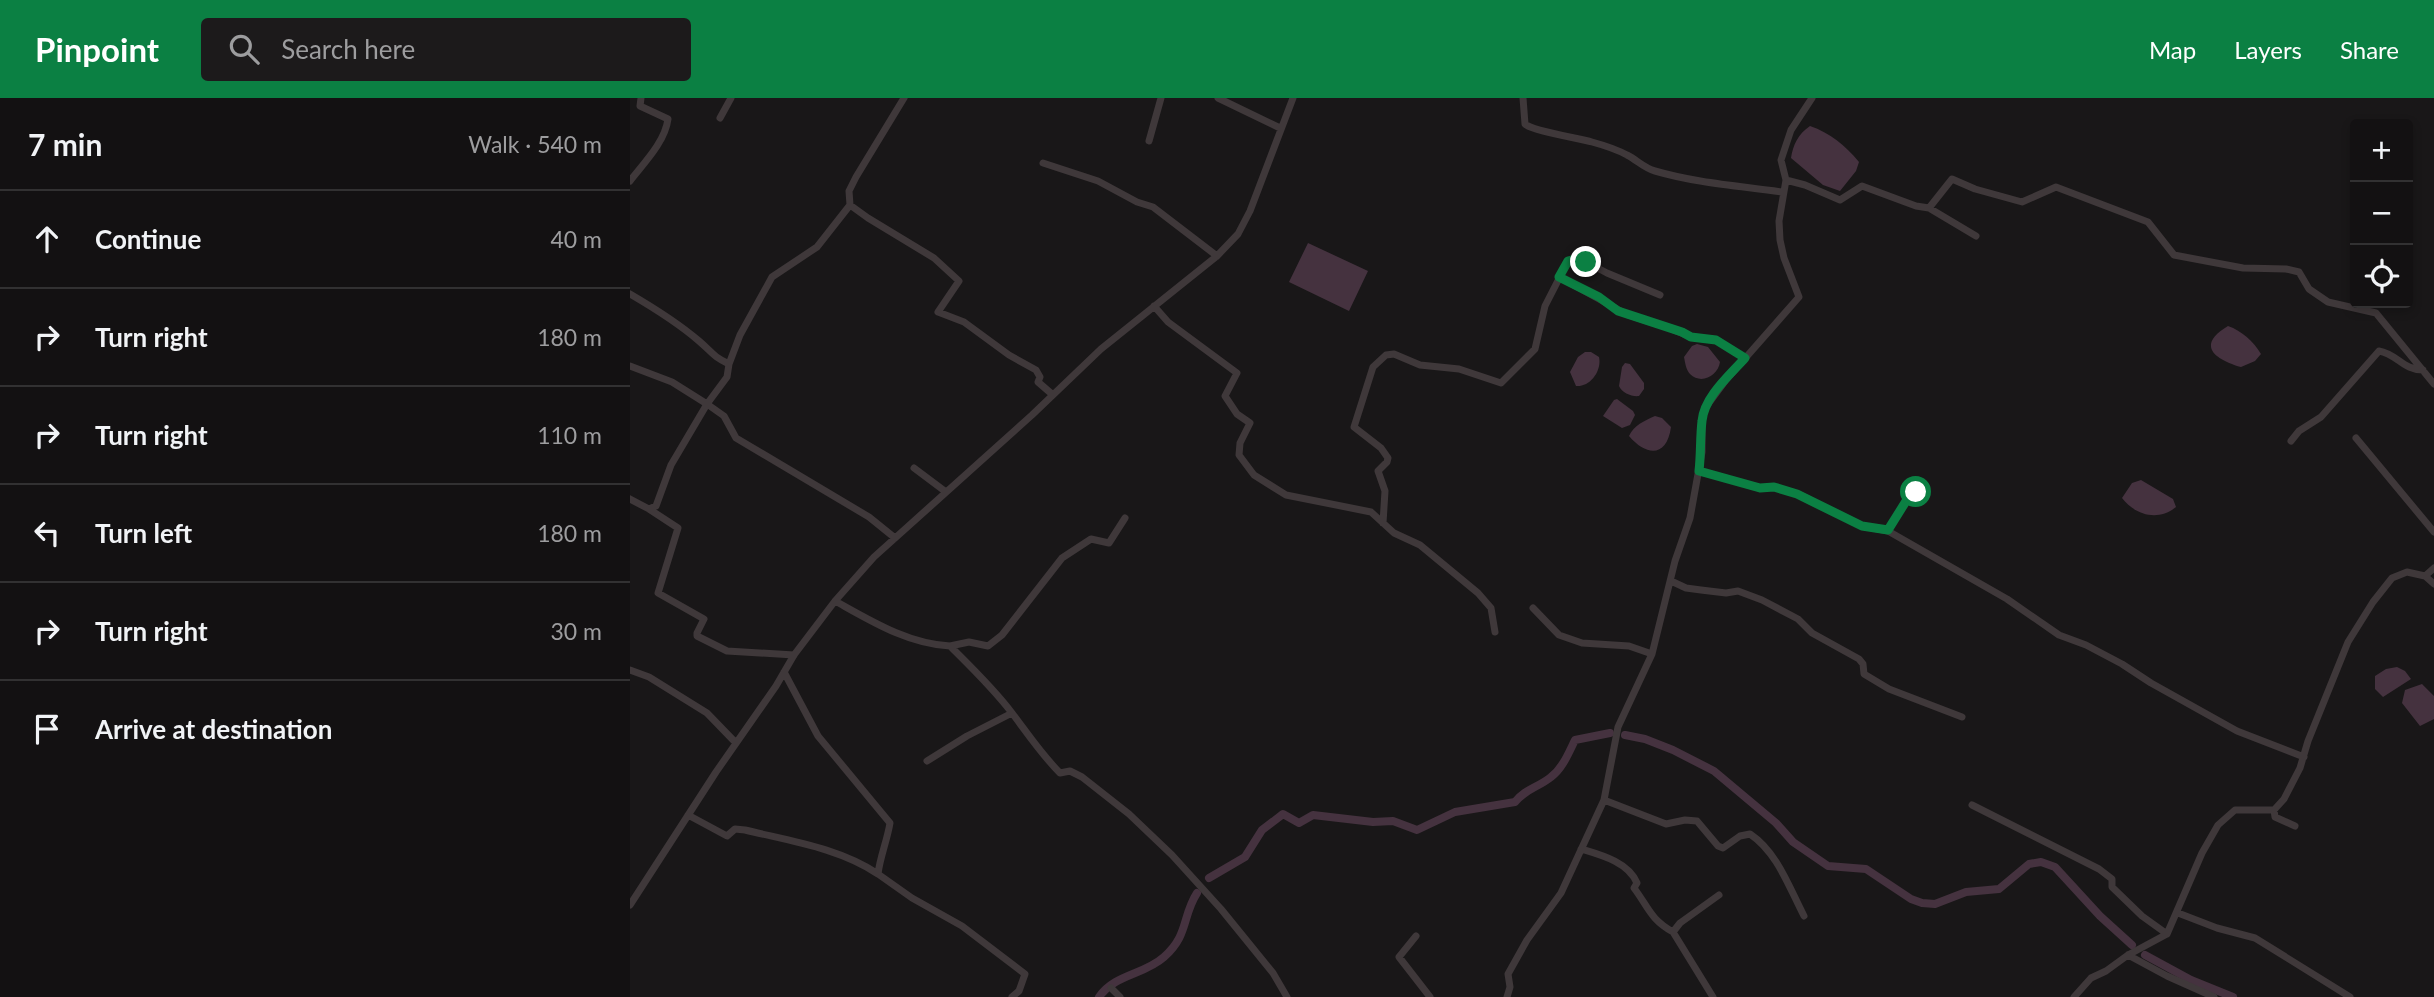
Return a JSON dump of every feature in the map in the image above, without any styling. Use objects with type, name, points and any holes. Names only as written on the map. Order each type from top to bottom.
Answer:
[{"type":"street","points":[[630,181],[659,143],[668,124],[665,116],[640,106],[641,98]]},
{"type":"street","points":[[720,118],[731,98]]},
{"type":"street","points":[[649,509],[659,502],[671,465],[707,404],[727,377],[740,335],[768,283],[784,268],[817,247],[850,205],[849,191],[856,177],[904,98]]},
{"type":"street","points":[[1149,141],[1161,98]]},
{"type":"street","points":[[1217,98],[1280,128]]},
{"type":"street","points":[[630,905],[794,655],[835,601],[874,557],[1101,349],[1217,256],[1238,234],[1250,211],[1293,98]]},
{"type":"street","points":[[1523,98],[1525,124],[1529,128],[1556,132],[1625,153],[1654,171],[1782,192]]},
{"type":"street","points":[[1507,997],[1510,987],[1508,974],[1527,940],[1561,893],[1604,800],[1618,727],[1652,654],[1675,561],[1690,518],[1702,452],[1702,419],[1706,407],[1799,297],[1780,240],[1782,192],[1786,180],[1781,160],[1791,130],[1812,98]]},
{"type":"street","points":[[1043,163],[1098,181],[1137,202],[1153,207],[1217,256]]},
{"type":"street","points":[[1929,208],[1952,179],[1975,189],[2022,202],[2056,187],[2148,222],[2174,255],[2242,268],[2299,272],[2309,289],[2328,302],[2376,313],[2434,384]]},
{"type":"street","points":[[1786,180],[1840,200],[1862,186],[1916,206],[1929,208],[1976,236]]},
{"type":"street","points":[[850,205],[934,258],[959,281],[938,312],[964,322],[1009,355],[1036,370],[1040,377],[1038,382],[1053,395]]},
{"type":"street","points":[[1383,523],[1385,491],[1378,471],[1388,458],[1381,448],[1354,427],[1377,363],[1386,355],[1394,354],[1420,365],[1460,369],[1501,383],[1535,349],[1545,306],[1568,261],[1575,259],[1660,295]]},
{"type":"street","points":[[1559,277],[1599,297],[1618,311],[1691,337],[1716,340],[1745,358]]},
{"type":"street","points":[[630,294],[701,342],[713,357],[729,364]]},
{"type":"street","points":[[1154,306],[1168,322],[1237,373],[1225,398],[1237,414],[1250,423],[1240,443],[1238,455],[1254,475],[1286,495],[1371,512],[1394,533],[1420,545],[1478,593],[1491,608],[1495,632]]},
{"type":"street","points":[[2291,441],[2299,431],[2321,417],[2379,351],[2387,353],[2412,370],[2423,370]]},
{"type":"street","points":[[630,366],[672,382],[707,404],[724,416],[736,438],[869,517],[895,538]]},
{"type":"street","points":[[2356,438],[2434,532]]},
{"type":"street","points":[[914,468],[946,492]]},
{"type":"street","points":[[1699,471],[1760,488],[1774,487],[1797,494],[1862,526],[1888,530],[2024,609],[2059,635],[2086,645],[2122,664],[2237,731],[2304,757]]},
{"type":"street","points":[[1888,530],[1908,498],[1916,492]]},
{"type":"street","points":[[630,499],[678,528],[658,593],[704,619],[696,633],[698,636],[727,651],[794,655]]},
{"type":"street","points":[[835,601],[881,627],[931,645],[950,646],[969,642],[988,646],[1002,635],[1062,558],[1091,540],[1109,543],[1125,518]]},
{"type":"street","points":[[2425,576],[2434,568]]},
{"type":"street","points":[[2074,997],[2091,978],[2167,934],[2202,853],[2218,825],[2235,810],[2274,810],[2284,799],[2304,757],[2348,642],[2392,578],[2407,572],[2425,576],[2434,584]]},
{"type":"street","points":[[1671,581],[1685,588],[1726,593],[1738,591],[1762,600],[1798,618],[1812,632],[1859,659],[1863,664],[1864,674],[1889,689],[1962,717]]},
{"type":"street","points":[[1533,608],[1559,635],[1592,644],[1629,646],[1652,654]]},
{"type":"street","points":[[950,646],[981,675],[1037,748],[1060,773],[1070,771],[1082,778],[1129,814],[1172,855],[1221,909],[1273,973],[1287,997]]},
{"type":"street","points":[[630,670],[649,677],[707,713],[736,743]]},
{"type":"street","points":[[784,672],[818,736],[890,823],[886,844],[879,858],[878,874]]},
{"type":"street","points":[[927,761],[967,736],[1012,713]]},
{"type":"street","points":[[1604,800],[1666,824],[1685,820],[1697,821],[1718,846],[1723,848],[1740,836],[1750,834],[1770,852],[1804,916]]},
{"type":"street","points":[[1972,805],[2099,869],[2112,879],[2112,887],[2124,901],[2167,934]]},
{"type":"street","points":[[2274,810],[2275,817],[2295,826]]},
{"type":"street","points":[[688,815],[727,836],[735,829],[745,830],[823,849],[861,863],[912,898],[962,926],[1025,974],[1019,991],[1012,997]]},
{"type":"street","points":[[1581,849],[1611,859],[1635,878],[1637,883],[1634,888],[1641,895],[1650,914],[1658,924],[1673,932],[1713,997]]},
{"type":"street","points":[[1673,932],[1680,923],[1719,895]]},
{"type":"street","points":[[2178,913],[2217,928],[2255,938],[2350,997]]},
{"type":"street","points":[[1416,936],[1399,957],[1430,997]]},
{"type":"street","points":[[2128,955],[2214,997]]},
{"type":"street","points":[[1111,988],[1120,997]]},
{"type":"shaded area","points":[[1810,126],[1837,140],[1859,162],[1856,171],[1840,191],[1823,185],[1791,158],[1797,140]]},
{"type":"shaded area","points":[[1308,243],[1368,271],[1349,311],[1289,282]]},
{"type":"shaded area","points":[[2228,326],[2242,334],[2258,349],[2261,354],[2255,361],[2241,367],[2223,360],[2212,351],[2213,339]]},
{"type":"shaded area","points":[[1697,344],[1708,347],[1720,362],[1713,375],[1704,379],[1690,374],[1684,357],[1692,346]]},
{"type":"shaded area","points":[[1585,352],[1599,357],[1599,367],[1591,381],[1576,386],[1570,372],[1578,357]]},
{"type":"shaded area","points":[[1625,363],[1630,364],[1644,383],[1644,389],[1639,396],[1622,391],[1619,386]]},
{"type":"shaded area","points":[[1617,399],[1635,415],[1630,425],[1622,428],[1603,416]]},
{"type":"shaded area","points":[[1655,416],[1662,418],[1671,427],[1665,444],[1655,451],[1643,448],[1629,436],[1637,426]]},
{"type":"shaded area","points":[[2141,480],[2173,499],[2176,507],[2169,512],[2154,515],[2133,509],[2122,498],[2132,483]]},
{"type":"shaded area","points":[[2397,667],[2405,671],[2411,679],[2383,697],[2375,689],[2375,676],[2386,669]]},
{"type":"shaded area","points":[[2422,684],[2434,696],[2434,719],[2420,726],[2402,703],[2405,690]]},
{"type":"waterway","points":[[1209,878],[1245,857],[1262,830],[1283,814],[1299,823],[1313,815],[1373,822],[1393,821],[1417,830],[1455,812],[1515,802],[1559,769],[1575,740],[1610,733]]},
{"type":"waterway","points":[[1625,735],[1645,739],[1673,750],[1714,771],[1776,823],[1793,842],[1828,866],[1866,869],[1911,899],[1935,904],[1966,892],[1999,889],[2029,864],[2041,862],[2055,867],[2100,916],[2132,945]]},
{"type":"waterway","points":[[1099,997],[1113,984],[1148,968],[1172,949],[1178,941],[1197,893]]},
{"type":"waterway","points":[[2145,955],[2191,980],[2233,997]]},
{"type":"route","points":[[1586,262],[1575,259],[1568,261],[1559,277],[1599,297],[1618,311],[1691,337],[1716,340],[1745,358],[1706,407],[1702,419],[1699,471],[1760,488],[1774,487],[1797,494],[1862,526],[1888,530],[1908,498],[1916,492]]}]
